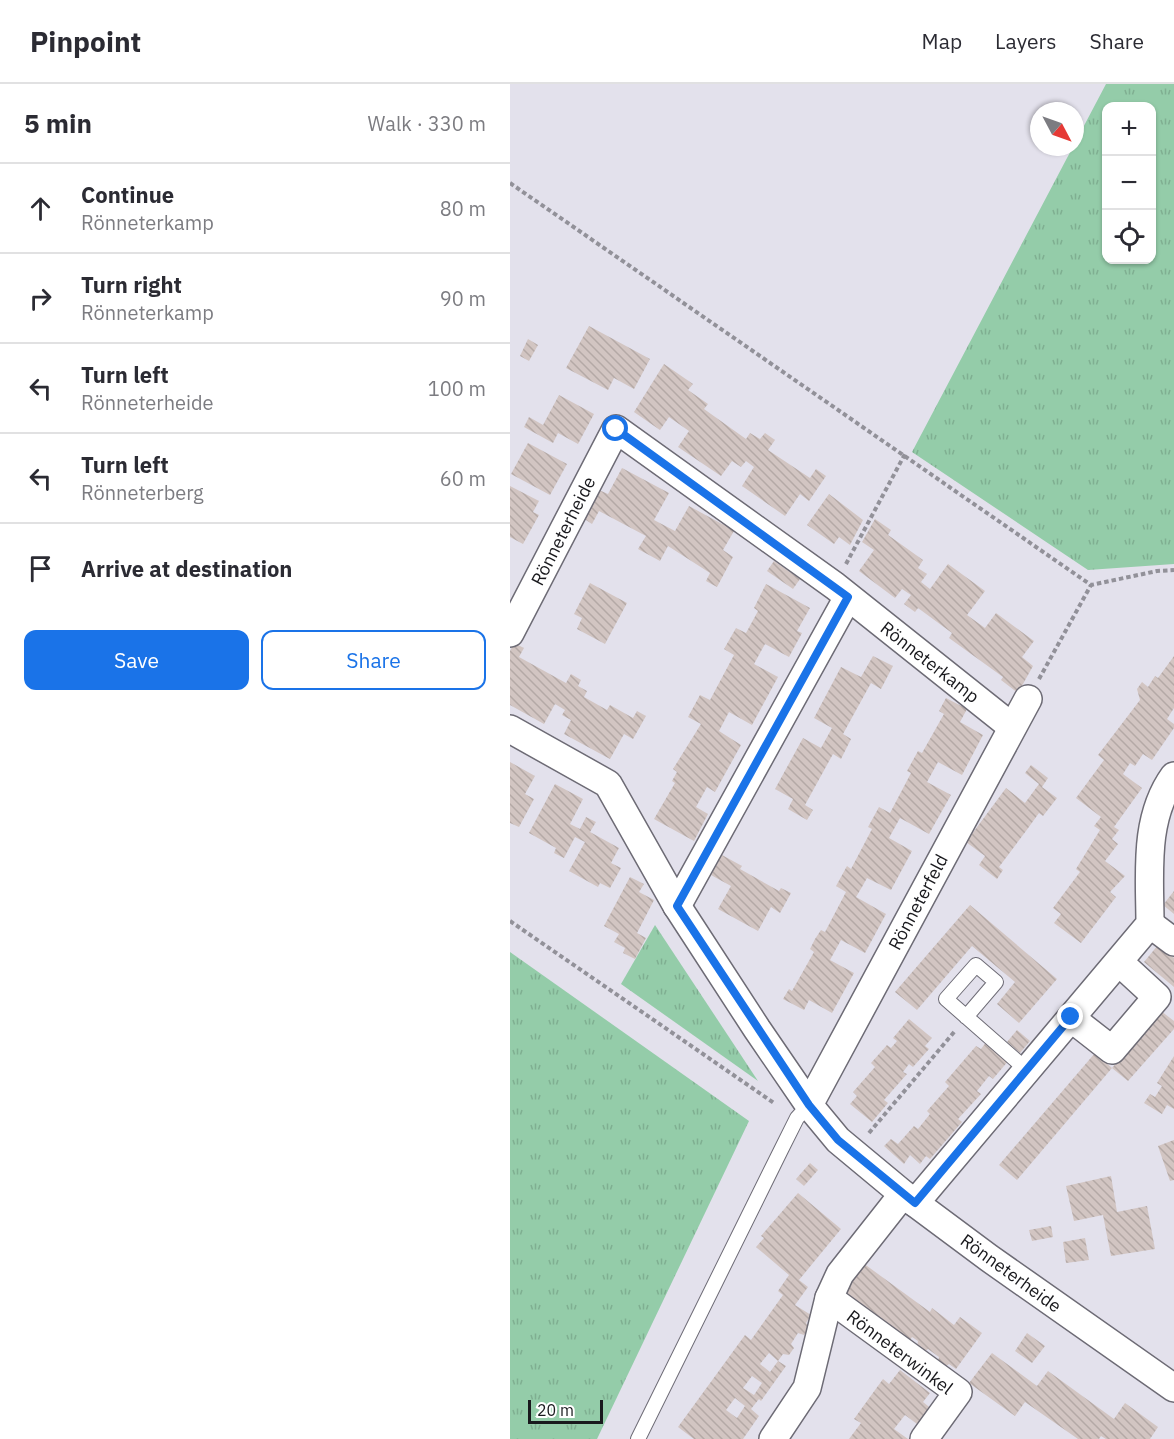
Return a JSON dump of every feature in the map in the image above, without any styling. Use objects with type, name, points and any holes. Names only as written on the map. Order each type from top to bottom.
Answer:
[{"type":"street","name":"Rönneterkamp","points":[[616,429],[841,591],[1012,727]]},
{"type":"street","name":"Rönneterheide","points":[[510,633],[616,429]]},
{"type":"street","points":[[677,906],[841,591]]},
{"type":"street","name":"Rönneterfeld","points":[[803,1112],[1028,699]]},
{"type":"street","name":"Rönneterheide","points":[[510,729],[608,784],[677,906],[803,1112],[909,1198],[1174,1388]]},
{"type":"street","points":[[1174,777],[1166,787],[1149,839],[1150,924],[1174,942]]},
{"type":"street","name":"Rönneterwinkel","points":[[773,1439],[807,1388],[829,1298],[840,1274],[1027,1070],[1150,924]]},
{"type":"street","points":[[1071,1017],[1112,1050],[1157,997],[1119,962]]},
{"type":"street","name":"Rönneterwinkel","points":[[829,1298],[958,1392],[924,1439]]},
{"type":"lane","points":[[966,1017],[1027,1070]]},
{"type":"lane","points":[[638,1439],[803,1112]]},
{"type":"path","points":[[510,183],[1092,585],[1157,571],[1174,570]]},
{"type":"path","points":[[841,591],[905,454]]},
{"type":"path","points":[[1028,699],[1092,585]]},
{"type":"path","points":[[510,921],[803,1112]]},
{"type":"path","points":[[852,1152],[966,1017]]},
{"type":"green space","points":[[1106,84],[1174,84],[1174,564],[1088,570],[912,452],[1068,156],[1084,156],[1084,126]]},
{"type":"green space","points":[[655,925],[758,1081],[621,984]]},
{"type":"green space","points":[[510,952],[749,1121],[597,1439],[510,1439]]},
{"type":"building","points":[[589,326],[650,359],[634,389],[614,378],[608,390],[566,368]]},
{"type":"building","points":[[528,339],[538,345],[529,361],[520,356]]},
{"type":"building","points":[[664,364],[693,384],[688,390],[708,404],[704,409],[746,439],[750,433],[760,439],[765,433],[775,440],[768,450],[810,478],[816,469],[826,476],[809,501],[800,494],[785,516],[742,486],[754,467],[746,461],[741,467],[732,461],[721,476],[678,447],[689,431],[669,417],[660,430],[634,412]]},
{"type":"building","points":[[559,395],[594,414],[578,444],[558,433],[553,443],[524,427],[529,417],[543,425]]},
{"type":"building","points":[[528,443],[567,464],[550,495],[511,474]]},
{"type":"building","points":[[622,468],[669,493],[654,520],[675,531],[689,506],[722,524],[733,527],[734,531],[723,550],[733,557],[717,587],[706,581],[710,573],[668,546],[660,561],[638,549],[646,536],[599,511],[592,524],[583,518],[599,490],[608,494]]},
{"type":"building","points":[[510,486],[539,501],[533,512],[539,515],[523,544],[510,537]]},
{"type":"building","points":[[829,494],[863,520],[850,545],[839,537],[834,544],[807,525]]},
{"type":"building","points":[[875,519],[891,530],[888,535],[923,560],[918,568],[927,574],[921,582],[930,589],[948,564],[985,591],[967,615],[985,628],[996,613],[1034,641],[1022,657],[1033,666],[1018,693],[1001,680],[1003,677],[949,638],[952,633],[918,608],[915,612],[904,604],[911,595],[902,589],[895,598],[859,571],[874,550],[862,542]]},
{"type":"building","points":[[774,561],[800,579],[793,589],[767,571]]},
{"type":"building","points":[[590,583],[627,603],[605,644],[577,629],[582,618],[574,614]]},
{"type":"building","points":[[766,584],[810,608],[797,631],[802,633],[789,657],[765,644],[754,664],[778,677],[752,725],[729,712],[719,731],[741,745],[715,792],[707,787],[696,807],[708,814],[694,841],[654,819],[675,783],[672,781],[677,772],[673,769],[701,724],[688,717],[700,695],[710,700],[734,655],[724,649],[736,628],[746,633],[758,611],[754,608]]},
{"type":"building","points":[[514,643],[524,648],[519,657],[566,683],[571,674],[581,680],[578,686],[587,691],[584,697],[607,710],[610,705],[633,718],[637,711],[646,716],[633,739],[624,734],[610,759],[564,734],[571,720],[562,715],[565,710],[555,704],[544,724],[510,705],[510,651]]},
{"type":"building","points":[[873,656],[893,666],[881,689],[871,683],[843,734],[851,739],[841,759],[833,754],[805,805],[813,810],[807,820],[788,809],[793,799],[775,789],[803,738],[821,748],[832,728],[814,718],[841,667],[861,677]]},
{"type":"building","points":[[1174,656],[1174,708],[1167,719],[1174,724],[1174,728],[1152,760],[1143,754],[1135,766],[1130,763],[1123,774],[1142,788],[1114,827],[1119,830],[1112,839],[1118,844],[1105,861],[1125,876],[1110,892],[1116,897],[1081,943],[1054,923],[1061,914],[1053,908],[1080,872],[1076,869],[1100,830],[1094,826],[1101,817],[1076,798],[1104,760],[1098,755],[1140,700],[1137,689],[1142,682],[1148,687],[1155,676],[1158,678]]},
{"type":"building","points":[[946,698],[967,709],[960,722],[983,735],[962,775],[938,762],[927,782],[951,795],[929,834],[900,818],[889,838],[912,851],[891,890],[867,878],[856,897],[886,914],[865,953],[841,940],[830,960],[854,973],[832,1013],[809,1000],[804,1010],[783,999],[789,989],[792,991],[814,952],[810,949],[815,939],[821,930],[825,932],[846,892],[836,886],[847,866],[851,869],[872,829],[868,827],[879,807],[890,813],[911,773],[907,771],[918,751],[922,753],[944,714],[939,711]]},
{"type":"building","points":[[510,762],[535,776],[525,794],[534,799],[519,827],[510,823]]},
{"type":"building","points":[[1031,765],[1048,778],[1042,787],[1057,798],[1043,816],[1039,813],[999,867],[1003,870],[997,879],[979,865],[985,856],[966,842],[1006,788],[1025,803],[1039,784],[1025,773]]},
{"type":"building","points":[[555,784],[583,799],[570,824],[580,829],[586,817],[596,822],[590,832],[619,848],[611,863],[621,868],[610,888],[600,883],[598,887],[569,871],[585,842],[575,837],[564,858],[554,853],[556,848],[529,833]]},
{"type":"building","points":[[722,855],[742,866],[740,869],[779,891],[781,888],[791,893],[780,913],[771,907],[758,931],[718,909],[731,886],[711,875]]},
{"type":"building","points":[[630,877],[644,884],[639,892],[654,900],[637,933],[646,938],[635,959],[623,953],[625,948],[614,942],[619,934],[604,926]]},
{"type":"building","points":[[1174,891],[1174,914],[1163,905]]},
{"type":"building","points":[[970,905],[1057,979],[1019,1023],[997,1004],[1015,982],[972,946],[917,1010],[895,992]]},
{"type":"building","points":[[1158,945],[1174,958],[1174,987],[1144,962]]},
{"type":"building","points":[[1161,1011],[1174,1021],[1174,1029],[1128,1081],[1112,1068]]},
{"type":"building","points":[[909,1019],[932,1038],[925,1046],[929,1049],[913,1067],[909,1064],[903,1072],[907,1074],[884,1100],[888,1103],[872,1122],[850,1104],[857,1096],[853,1092],[875,1067],[871,1063],[887,1045],[891,1048],[897,1041],[893,1038]]},
{"type":"building","points":[[1017,1030],[1030,1041],[1020,1053],[1007,1042]]},
{"type":"building","points":[[987,1041],[1009,1060],[993,1079],[989,1076],[977,1091],[981,1094],[958,1119],[962,1122],[930,1159],[926,1156],[920,1164],[910,1155],[904,1164],[884,1146],[891,1139],[898,1144],[914,1126],[918,1129],[930,1114],[927,1111],[949,1086],[945,1082],[976,1046],[981,1049]]},
{"type":"building","points":[[1095,1053],[1112,1068],[1017,1180],[999,1165]]},
{"type":"building","points":[[1174,1056],[1174,1109],[1167,1105],[1162,1114],[1144,1103],[1150,1094],[1155,1097],[1162,1086],[1157,1083]]},
{"type":"building","points":[[1174,1140],[1174,1180],[1170,1181],[1158,1146]]},
{"type":"building","points":[[810,1163],[818,1170],[804,1186],[796,1179]]},
{"type":"building","points":[[1111,1176],[1117,1212],[1147,1206],[1155,1249],[1111,1256],[1103,1215],[1074,1221],[1066,1186]]},
{"type":"building","points":[[798,1193],[841,1229],[799,1280],[808,1287],[795,1305],[811,1315],[806,1323],[809,1328],[804,1335],[798,1333],[791,1344],[794,1348],[789,1355],[783,1354],[778,1361],[786,1366],[761,1401],[759,1399],[751,1409],[759,1416],[743,1439],[694,1439],[678,1427],[745,1335],[751,1340],[783,1295],[778,1291],[789,1275],[756,1247],[764,1238],[761,1236]],"holes":[[[769,1353],[778,1361],[770,1372],[760,1364]],[[752,1376],[762,1383],[754,1395],[743,1388]],[[735,1398],[745,1406],[737,1418],[726,1410]]]},
{"type":"building","points":[[1051,1226],[1053,1237],[1032,1241],[1029,1230]]},
{"type":"building","points":[[1085,1238],[1089,1260],[1066,1263],[1063,1242]]},
{"type":"building","points":[[863,1263],[930,1312],[932,1308],[954,1325],[960,1317],[982,1333],[956,1369],[949,1364],[945,1367],[938,1362],[939,1357],[928,1349],[924,1352],[917,1347],[918,1341],[912,1337],[910,1340],[903,1335],[901,1337],[891,1330],[893,1327],[871,1315],[872,1312],[859,1303],[858,1305],[847,1298],[849,1295],[844,1291]]},
{"type":"building","points":[[1027,1333],[1045,1346],[1032,1363],[1015,1351]]},
{"type":"building","points":[[992,1353],[1037,1386],[1048,1371],[1114,1419],[1125,1403],[1158,1427],[1150,1439],[1106,1439],[1101,1436],[1099,1439],[1078,1439],[1025,1402],[1015,1416],[969,1383]]},
{"type":"building","points":[[900,1370],[930,1393],[923,1402],[933,1410],[921,1427],[905,1415],[894,1429],[908,1439],[849,1439],[861,1423],[854,1419],[883,1379],[889,1384]]},
{"type":"route","points":[[616,429],[848,597],[677,906],[809,1105],[838,1140],[915,1203],[1071,1017]]}]
